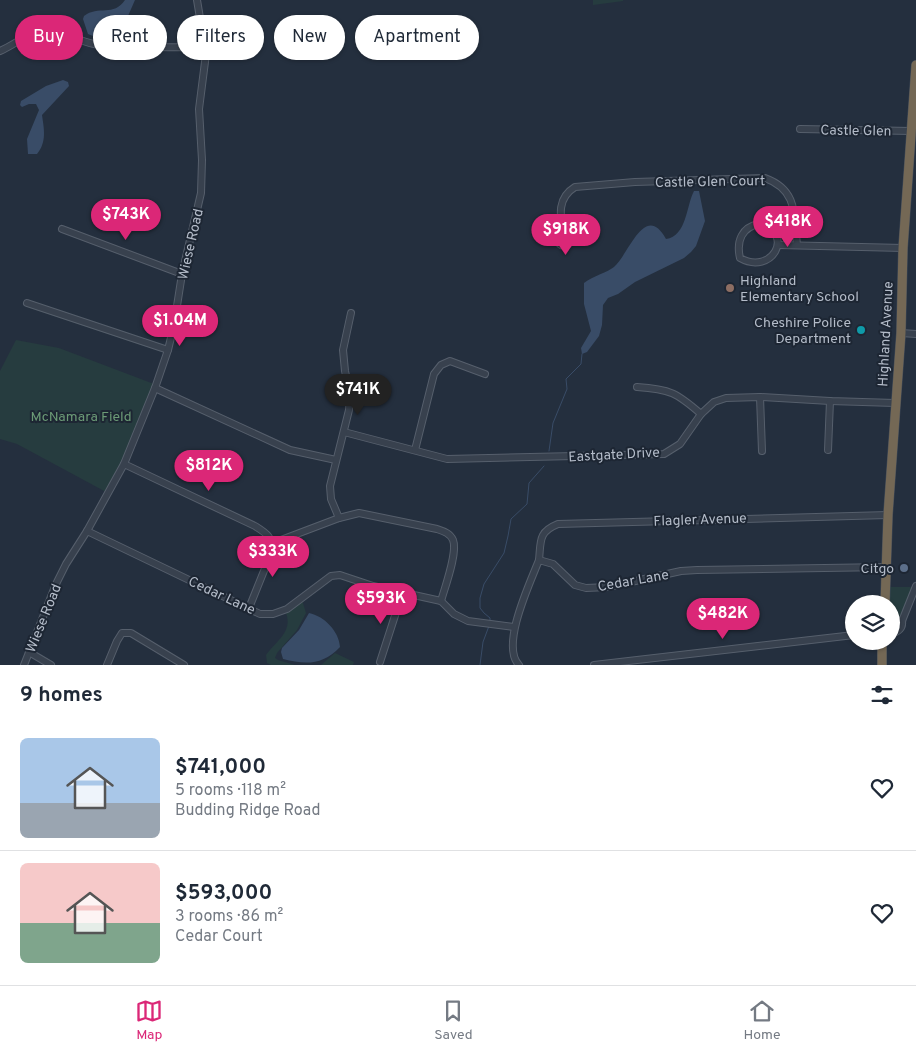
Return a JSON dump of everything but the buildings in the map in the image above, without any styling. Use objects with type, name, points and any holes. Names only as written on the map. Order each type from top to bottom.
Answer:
[{"type":"highway","name":"Highland Avenue","points":[[885,595],[888,515],[901,333],[903,248],[916,65]]},
{"type":"highway","points":[[882,650],[882,665]]},
{"type":"street","name":"Wiese Road","points":[[197,0],[200,15]]},
{"type":"street","points":[[0,51],[24,37],[45,31],[63,33],[88,43],[112,46],[177,47]]},
{"type":"street","name":"Wiese Road","points":[[24,665],[56,584],[124,464],[155,388],[168,350],[182,274],[201,194],[199,109],[205,60]]},
{"type":"street","name":"Castle Glen","points":[[800,129],[912,130]]},
{"type":"street","name":"Castle Glen Court","points":[[563,234],[560,211],[562,200],[568,191],[575,186],[765,178],[777,182],[788,194],[794,206],[797,245]]},
{"type":"street","points":[[760,224],[773,230],[778,244],[776,251],[765,261],[756,263],[740,258],[738,247],[741,236],[752,226],[760,224]]},
{"type":"street","points":[[62,229],[182,274]]},
{"type":"street","points":[[778,244],[903,248]]},
{"type":"street","points":[[27,303],[168,350]]},
{"type":"street","points":[[339,518],[331,499],[330,486],[349,410],[350,394],[343,350],[351,313]]},
{"type":"street","points":[[901,333],[916,334]]},
{"type":"street","points":[[415,450],[434,374],[440,365],[450,361],[485,374]]},
{"type":"street","points":[[637,387],[661,388],[680,397],[702,414]]},
{"type":"street","points":[[155,388],[290,450],[336,460]]},
{"type":"street","points":[[760,397],[762,451]]},
{"type":"street","name":"Eastgate Drive","points":[[344,432],[447,459],[664,454],[680,444],[702,414],[714,402],[726,398],[760,397],[895,402]]},
{"type":"street","points":[[828,450],[830,401]]},
{"type":"street","points":[[124,464],[255,526],[269,536],[272,543],[272,551],[249,608]]},
{"type":"street","points":[[272,543],[339,518],[359,513],[437,529],[448,533],[453,540],[454,550],[441,602]]},
{"type":"street","name":"Flagler Avenue","points":[[539,560],[541,537],[547,528],[558,524],[888,515]]},
{"type":"street","name":"Cedar Lane","points":[[87,530],[260,614],[273,614],[287,609],[331,576],[340,574],[373,586],[441,602],[454,614],[468,621],[514,627]]},
{"type":"street","points":[[519,665],[516,662],[512,649],[514,627],[539,560]]},
{"type":"street","name":"Cedar Lane","points":[[539,560],[553,564],[575,585],[586,588],[608,587],[697,570],[887,566]]},
{"type":"street","points":[[900,630],[916,586]]},
{"type":"street","points":[[382,664],[402,594]]},
{"type":"street","points":[[107,665],[122,634],[131,633],[184,665]]},
{"type":"street","points":[[594,665],[845,636]]},
{"type":"street","points":[[29,652],[51,665]]},
{"type":"green space","points":[[593,0],[623,0],[623,1],[593,5]]},
{"type":"green space","name":"McNamara Field","points":[[16,340],[59,348],[154,384],[121,465],[106,492],[17,444],[0,439],[0,371]]},
{"type":"green space","points":[[890,587],[912,587],[900,617],[900,595],[890,595]]},
{"type":"green space","points":[[302,600],[306,613],[297,630],[277,653],[275,658],[295,665],[271,665],[267,663],[266,655],[282,636],[287,626],[286,613]]},
{"type":"green space","points":[[335,653],[354,662],[353,665],[321,665]]},
{"type":"water","points":[[125,0],[135,0],[128,15],[93,15],[93,35],[88,34],[83,19],[84,16],[95,11],[111,10],[121,5]]},
{"type":"water","points":[[63,80],[68,82],[69,86],[42,115],[44,135],[42,145],[37,154],[28,154],[27,139],[39,110],[36,104],[22,107],[20,105],[21,101],[46,86]]},
{"type":"water","points":[[694,191],[699,191],[705,221],[696,246],[684,258],[635,282],[618,294],[608,298],[603,305],[602,325],[599,336],[587,352],[582,354],[581,348],[591,331],[584,304],[584,283],[614,267],[644,228],[651,226],[658,229],[666,239],[673,237],[685,220]]},
{"type":"water","points":[[309,613],[320,617],[330,625],[337,635],[340,647],[334,653],[314,662],[307,663],[283,659],[282,648],[299,630]]},
{"type":"waterway","points":[[549,451],[553,423],[567,389],[566,379],[581,364],[582,354]]},
{"type":"waterway","points":[[490,622],[490,618],[480,608],[480,598],[484,584],[504,553],[511,519],[527,504],[529,483],[544,466]]},
{"type":"waterway","points":[[480,665],[483,642],[489,626]]},
{"type":"place","name":"Highland Elementary School","points":[[730,288]]},
{"type":"place","name":"Cheshire Police Department","points":[[861,330]]},
{"type":"place","name":"Citgo","points":[[904,568]]}]
